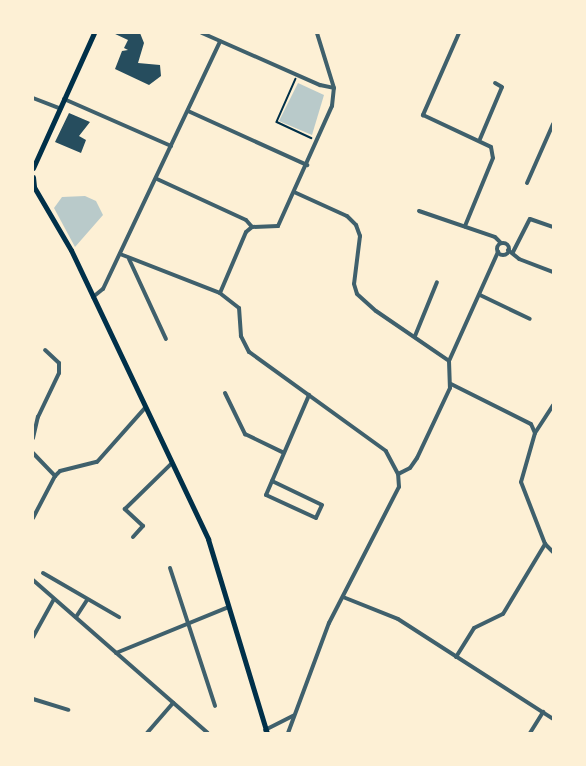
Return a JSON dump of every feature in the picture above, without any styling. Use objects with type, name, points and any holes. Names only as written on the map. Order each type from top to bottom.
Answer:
[{"type":"main road","points":[[33,168],[94,33]]},
{"type":"main road","points":[[33,177],[34,187],[71,250],[208,539],[231,606],[266,731]]},
{"type":"street","points":[[202,33],[298,76],[334,88]]},
{"type":"street","points":[[220,293],[246,232],[252,227],[278,226],[332,106],[334,88],[317,33]]},
{"type":"street","points":[[459,33],[423,115],[480,139],[491,147],[493,158],[465,226]]},
{"type":"street","points":[[92,297],[101,293],[157,179],[220,41]]},
{"type":"street","points":[[480,139],[502,87],[495,83]]},
{"type":"street","points":[[33,98],[60,108]]},
{"type":"street","points":[[64,99],[171,146]]},
{"type":"street","points":[[188,111],[307,165]]},
{"type":"street","points":[[527,183],[553,124]]},
{"type":"street","points":[[157,179],[246,220],[252,227]]},
{"type":"street","points":[[294,192],[347,216],[356,225],[360,236],[354,284],[357,294],[449,361]]},
{"type":"street","points":[[419,212],[465,226],[501,243],[506,243],[519,260],[553,272]]},
{"type":"street","points":[[498,252],[505,254],[511,251],[530,219],[553,227]]},
{"type":"street","points":[[398,474],[410,468],[417,458],[451,384],[449,361],[501,243]]},
{"type":"street","points":[[120,254],[220,293],[239,308],[241,336],[249,352],[386,451],[398,474],[395,498],[343,597],[288,733]]},
{"type":"street","points":[[129,258],[166,339]]},
{"type":"street","points":[[415,336],[437,282]]},
{"type":"street","points":[[480,295],[530,319]]},
{"type":"street","points":[[33,438],[38,417],[59,372],[58,363],[45,350]]},
{"type":"street","points":[[451,384],[519,415],[531,424],[535,433]]},
{"type":"street","points":[[225,393],[245,434],[282,452]]},
{"type":"street","points":[[272,482],[322,505],[316,518],[266,495],[282,452],[309,395]]},
{"type":"street","points":[[553,405],[535,433],[521,482],[545,544],[553,552]]},
{"type":"street","points":[[33,518],[55,476],[60,471],[97,462],[145,408]]},
{"type":"street","points":[[33,453],[55,476]]},
{"type":"street","points":[[133,537],[143,526],[125,509],[172,463]]},
{"type":"street","points":[[456,657],[474,628],[503,614],[545,544]]},
{"type":"street","points":[[171,568],[215,706]]},
{"type":"street","points":[[44,573],[119,617]]},
{"type":"street","points":[[33,580],[208,733]]},
{"type":"street","points":[[343,597],[398,619],[553,719]]},
{"type":"street","points":[[33,637],[54,599]]},
{"type":"street","points":[[76,617],[87,600]]},
{"type":"street","points":[[116,653],[231,606]]},
{"type":"street","points":[[33,699],[68,710]]},
{"type":"street","points":[[147,733],[173,703]]},
{"type":"street","points":[[530,733],[543,712]]},
{"type":"street","points":[[266,731],[294,715]]},
{"type":"path","points":[[298,76],[277,122],[317,141]]},
{"type":"shaded area","points":[[298,83],[324,95],[312,135],[279,121]]},
{"type":"shaded area","points":[[85,196],[96,201],[103,215],[75,247],[54,208],[62,197]]},
{"type":"building","points":[[113,33],[140,33],[144,43],[138,63],[160,65],[161,76],[149,85],[115,69],[122,51],[128,50],[124,48],[128,40]]},
{"type":"building","points":[[69,113],[90,122],[79,136],[86,140],[81,153],[55,142]]}]
